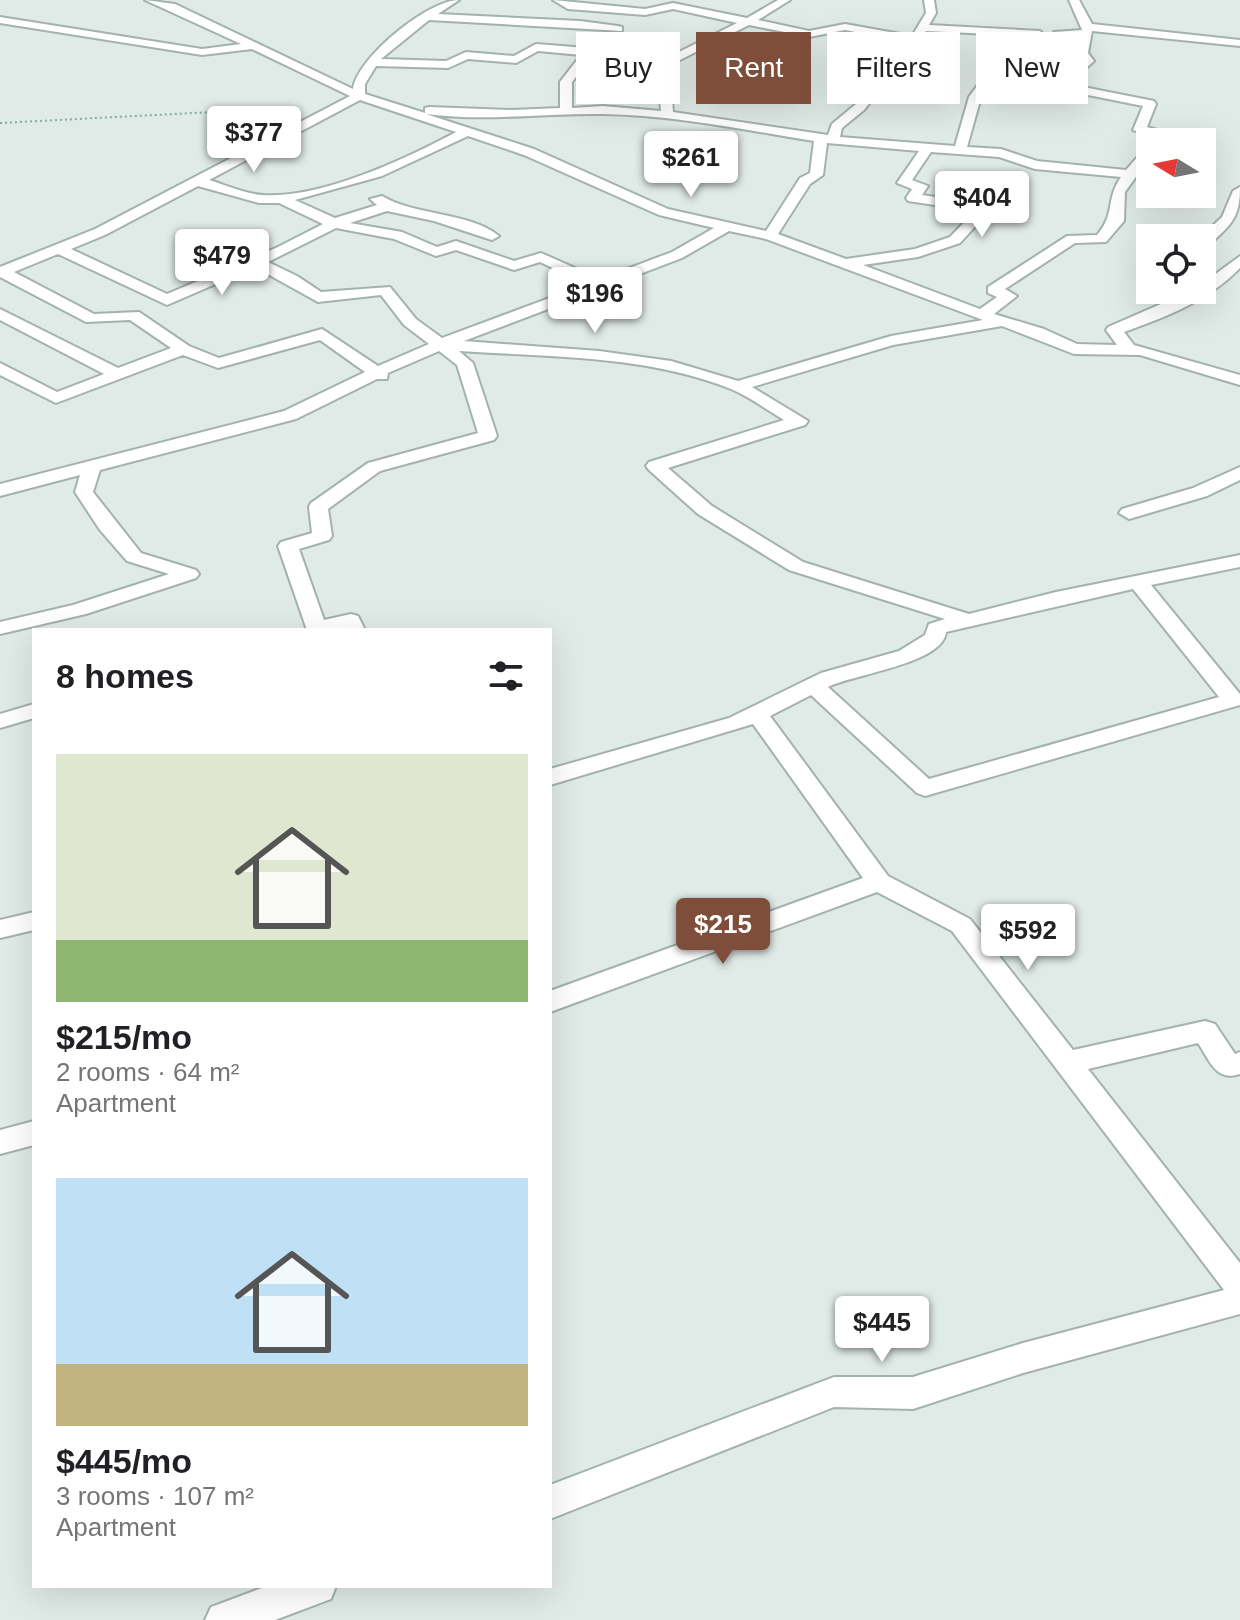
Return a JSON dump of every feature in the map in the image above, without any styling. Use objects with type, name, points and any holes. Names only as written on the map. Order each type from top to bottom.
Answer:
[{"type":"street","points":[[150,0],[171,6],[359,96],[391,105],[442,112],[603,110],[667,115],[827,139],[1001,153],[1035,165],[1130,174]]},
{"type":"street","points":[[359,96],[356,88],[358,80],[371,62],[427,17],[454,0]]},
{"type":"street","points":[[558,0],[568,6],[645,12],[673,6],[742,22],[816,34],[850,27],[875,32]]},
{"type":"street","points":[[667,115],[665,85],[673,59],[742,22],[763,15],[785,0]]},
{"type":"street","points":[[920,32],[931,13],[929,0]]},
{"type":"street","points":[[1074,0],[1087,30],[1082,53],[1088,61],[1061,83],[1062,86],[1146,101],[1151,106],[1140,128]]},
{"type":"street","points":[[613,32],[645,12]]},
{"type":"street","points":[[427,17],[580,24],[618,29]]},
{"type":"street","points":[[0,20],[202,52],[251,46]]},
{"type":"street","points":[[922,28],[1013,32]]},
{"type":"street","points":[[1072,32],[1087,30],[1240,43]]},
{"type":"street","points":[[371,62],[448,65],[466,55],[516,60],[536,47],[576,51]]},
{"type":"street","points":[[566,112],[566,82],[576,70]]},
{"type":"street","points":[[960,150],[976,95]]},
{"type":"street","points":[[1,271],[59,249],[200,182],[359,96]]},
{"type":"street","points":[[770,236],[805,181],[816,175],[827,139],[862,104]]},
{"type":"street","points":[[391,105],[406,114],[529,152],[664,212],[770,236],[982,315],[1038,332],[1074,349],[1141,350],[1240,380]]},
{"type":"street","points":[[200,182],[259,199],[282,199],[360,181],[411,162],[466,132]]},
{"type":"street","points":[[846,263],[918,253],[955,240],[985,208],[913,198],[921,186],[904,183],[928,147]]},
{"type":"street","points":[[982,315],[1009,296],[993,290],[1053,250],[1072,239],[1101,239],[1117,221],[1118,192],[1136,166]]},
{"type":"street","points":[[360,181],[372,196],[397,211],[437,217],[492,236]]},
{"type":"street","points":[[1216,231],[1228,219],[1240,191]]},
{"type":"street","points":[[282,199],[311,215],[357,230],[397,235],[436,252],[456,245],[514,266],[541,257],[599,284]]},
{"type":"street","points":[[59,249],[167,300],[256,262],[335,223],[388,206]]},
{"type":"street","points":[[0,490],[91,469],[290,415],[442,344],[677,255],[727,226]]},
{"type":"street","points":[[1129,350],[1114,330],[1162,312],[1201,292],[1240,260]]},
{"type":"street","points":[[256,262],[292,279],[318,297],[385,290],[410,322],[465,363],[488,436],[374,467],[318,507],[322,536],[288,546],[316,628],[351,620],[353,628]]},
{"type":"street","points":[[1,271],[92,319],[133,315],[183,349],[218,363],[322,334],[379,374]]},
{"type":"street","points":[[0,314],[117,374]]},
{"type":"street","points":[[738,386],[891,341],[1002,322]]},
{"type":"street","points":[[442,344],[613,358],[671,366],[738,386],[799,421],[655,466],[705,510],[796,566],[968,620]]},
{"type":"street","points":[[0,368],[56,398],[183,349]]},
{"type":"street","points":[[0,628],[81,620],[189,574],[134,557],[107,526],[84,492],[91,469]]},
{"type":"street","points":[[1129,513],[1200,492],[1240,473]]},
{"type":"street","points":[[552,776],[737,723],[829,678],[907,656],[935,638],[936,628],[1240,561]]},
{"type":"street","points":[[813,685],[925,788],[1233,700],[1138,582]]},
{"type":"street","points":[[0,721],[32,712]]},
{"type":"street","points":[[757,714],[879,882],[961,925],[1240,1287]]},
{"type":"street","points":[[552,1001],[879,882]]},
{"type":"street","points":[[0,929],[32,921]]},
{"type":"street","points":[[1065,1063],[1205,1031],[1229,1067],[1240,1063]]},
{"type":"street","points":[[0,1142],[32,1134]]},
{"type":"street","points":[[552,1501],[834,1392],[913,1393],[1023,1358],[1240,1300]]},
{"type":"street","points":[[224,1620],[312,1588]]},
{"type":"path","points":[[0,123],[340,106]]}]
